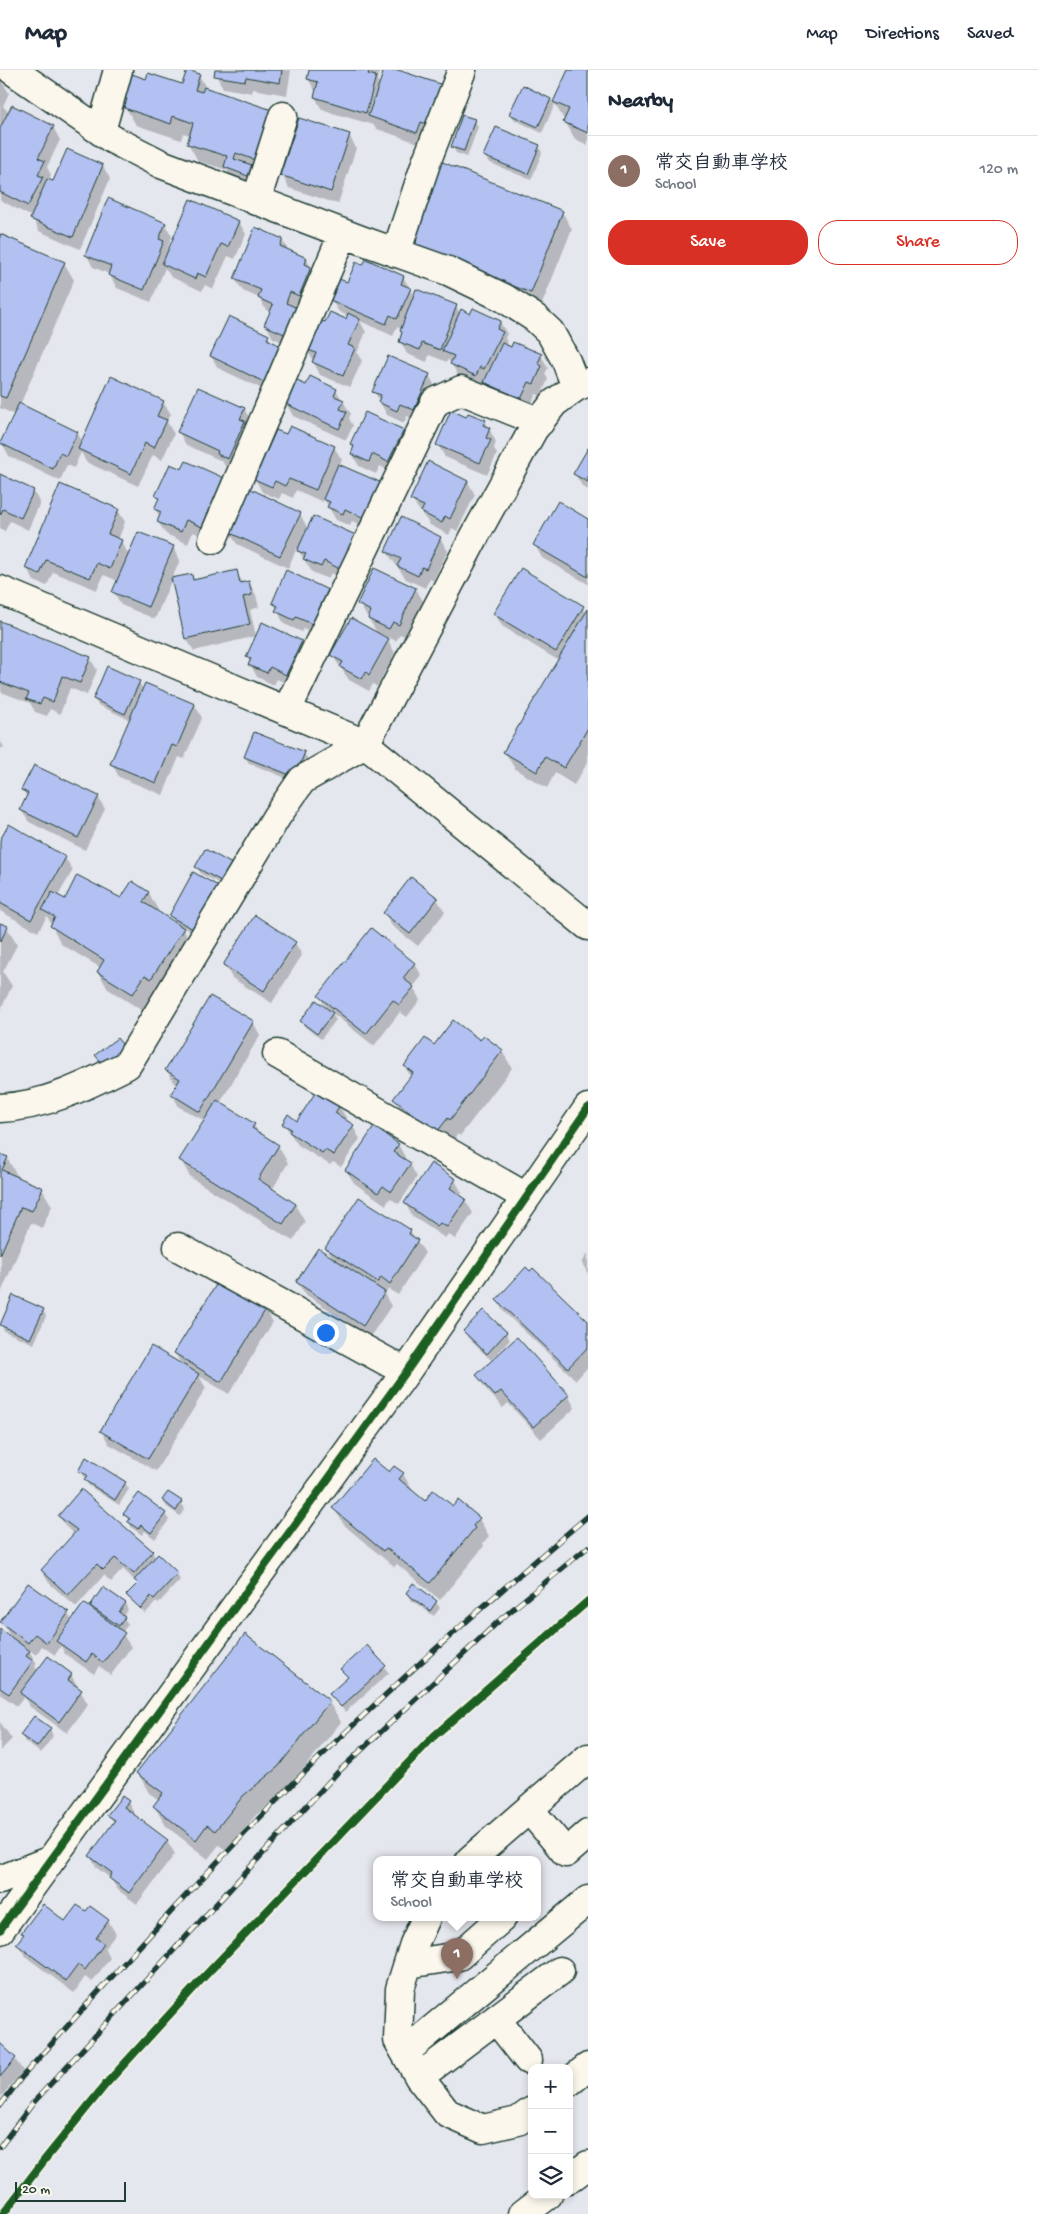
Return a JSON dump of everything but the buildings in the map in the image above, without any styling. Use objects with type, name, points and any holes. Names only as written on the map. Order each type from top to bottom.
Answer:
[{"type":"street","points":[[0,1108],[24,1107],[56,1097],[93,1082],[127,1065],[276,816],[302,780],[365,744],[533,430],[554,403],[582,384],[566,361],[550,332],[535,318],[504,298],[448,271],[343,234],[161,164],[101,131],[12,70]]},
{"type":"street","points":[[101,131],[118,70]]},
{"type":"street","points":[[396,253],[427,160],[462,70]]},
{"type":"street","points":[[256,201],[283,116]]},
{"type":"street","points":[[213,539],[343,234]]},
{"type":"street","points":[[287,710],[435,402],[461,390],[540,422]]},
{"type":"street","points":[[0,590],[365,744],[588,926]]},
{"type":"street","points":[[277,1054],[526,1197]]},
{"type":"street","points":[[0,1930],[406,1372],[588,1108]]},
{"type":"street","points":[[178,1247],[406,1372]]},
{"type":"street","points":[[475,1856],[588,1758]]},
{"type":"street","points":[[529,1809],[566,1853],[588,1834]]},
{"type":"street","points":[[0,1880],[50,1860]]},
{"type":"street","points":[[405,2052],[588,1900]]},
{"type":"street","points":[[425,1921],[400,1989],[398,2040],[419,2077],[447,2113],[483,2129],[518,2121],[528,2114]]},
{"type":"street","points":[[408,1964],[459,1956],[499,1921]]},
{"type":"street","points":[[419,2077],[560,1971]]},
{"type":"street","points":[[496,2019],[528,2060]]},
{"type":"street","points":[[573,2079],[588,2067]]},
{"type":"street","points":[[573,2176],[588,2165]]},
{"type":"street","points":[[523,2214],[543,2199]]},
{"type":"railway","points":[[0,2106],[21,2078],[130,1956],[280,1797],[352,1726],[418,1665],[485,1604],[588,1516]]},
{"type":"railway","points":[[0,2147],[33,2103],[337,1773],[501,1619],[588,1547]]},
{"type":"cycle path","points":[[0,1930],[406,1372],[588,1108]]},
{"type":"cycle path","points":[[3,2214],[106,2084],[201,1980],[434,1736],[588,1601]]},
{"type":"place","name":"常交自動車学校","points":[[457,1979]]}]
